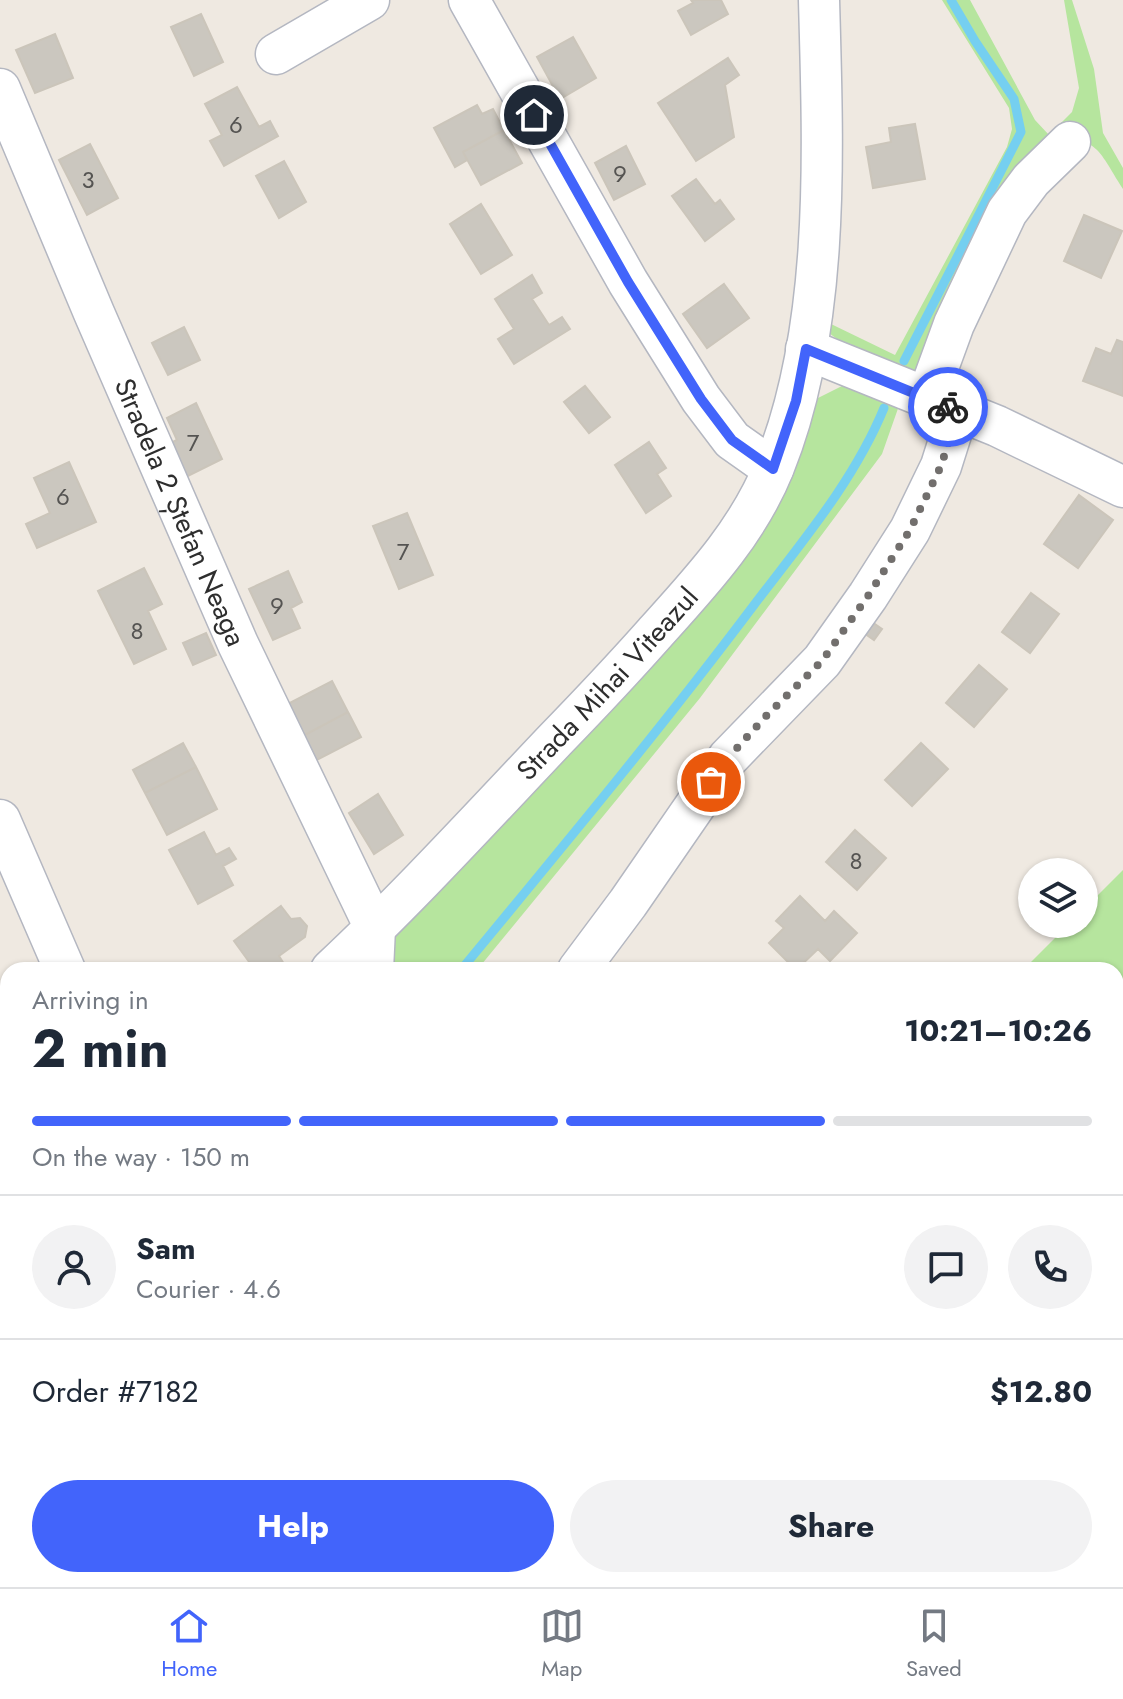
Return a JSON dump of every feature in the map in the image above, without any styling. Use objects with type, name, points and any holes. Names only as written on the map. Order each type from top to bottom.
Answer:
[{"type":"street","points":[[276,54],[369,0]]},
{"type":"street","points":[[469,0],[628,282],[701,399],[732,440],[773,469]]},
{"type":"street","name":"Strada Mihai Viteazul","points":[[339,962],[593,700],[694,590],[737,536],[773,469],[796,401],[806,349],[821,212],[819,0]]},
{"type":"street","name":"Stradela 2 Ștefan Neaga","points":[[0,89],[238,644],[375,928]]},
{"type":"street","points":[[584,962],[728,758],[822,661],[910,530],[941,466],[942,405],[954,324],[1007,212],[1031,180],[1070,142]]},
{"type":"street","points":[[806,349],[997,426],[1123,487]]},
{"type":"street","points":[[0,820],[62,962]]},
{"type":"street","points":[[373,962],[375,928]]},
{"type":"green space","points":[[942,0],[970,0],[1035,120],[1049,135],[914,377],[845,345],[821,327],[834,154],[842,150],[831,324],[895,355],[1007,147],[1012,129],[1009,108]]},
{"type":"green space","points":[[1064,0],[1072,0],[1094,69],[1103,133],[1123,168],[1123,189],[1095,148],[1078,140],[1049,135],[1072,112],[1079,88]]},
{"type":"green space","points":[[844,385],[901,400],[882,454],[700,698],[484,962],[391,962],[398,926],[636,677],[808,403]]},
{"type":"green space","points":[[1123,870],[1123,962],[1031,962],[1055,938],[1098,938],[1098,895]]},
{"type":"building","points":[[691,0],[721,0],[728,14],[691,35],[678,11],[693,3]]},
{"type":"building","points":[[201,14],[223,62],[194,76],[171,27]]},
{"type":"building","points":[[55,34],[73,78],[35,93],[16,50]]},
{"type":"building","points":[[573,37],[596,78],[560,99],[537,57]]},
{"type":"building","points":[[728,58],[739,75],[725,85],[734,137],[696,161],[658,103]]},
{"type":"building","points":[[237,87],[259,127],[270,121],[278,136],[224,166],[210,141],[222,135],[205,104]]},
{"type":"building","points":[[477,105],[482,114],[493,109],[504,130],[463,152],[467,160],[455,167],[434,128]]},
{"type":"building","points":[[915,124],[925,179],[873,188],[866,147],[891,142],[889,128]]},
{"type":"building","points":[[504,130],[522,163],[481,185],[463,152]]},
{"type":"building","points":[[90,144],[118,198],[87,215],[59,160]]},
{"type":"building","points":[[626,146],[645,184],[614,200],[595,163]]},
{"type":"building","points":[[284,161],[306,202],[279,218],[256,176]]},
{"type":"building","points":[[696,179],[715,204],[720,200],[734,219],[705,241],[672,196]]},
{"type":"building","points":[[481,204],[512,255],[481,274],[450,224]]},
{"type":"building","points":[[1084,215],[1122,231],[1101,278],[1064,261]]},
{"type":"building","points":[[532,275],[542,293],[532,299],[549,325],[562,317],[570,329],[514,364],[498,339],[514,329],[495,299]]},
{"type":"building","points":[[724,284],[749,318],[707,348],[683,314]]},
{"type":"building","points":[[184,327],[200,360],[168,375],[152,343]]},
{"type":"building","points":[[1117,340],[1123,342],[1123,396],[1083,381],[1096,348],[1111,354]]},
{"type":"building","points":[[585,386],[610,417],[589,433],[564,402]]},
{"type":"building","points":[[196,403],[222,459],[182,479],[166,445],[177,440],[167,418]]},
{"type":"building","points":[[649,442],[666,468],[657,474],[671,496],[646,513],[615,465]]},
{"type":"building","points":[[69,462],[96,522],[37,548],[26,524],[50,513],[34,478]]},
{"type":"building","points":[[1079,495],[1113,520],[1078,568],[1044,544]]},
{"type":"building","points":[[407,513],[433,575],[399,589],[373,526]]},
{"type":"building","points":[[144,568],[162,604],[148,611],[166,649],[134,664],[98,591]]},
{"type":"building","points":[[288,571],[302,602],[291,608],[300,628],[273,640],[249,589]]},
{"type":"building","points":[[1031,593],[1059,614],[1030,653],[1002,632]]},
{"type":"building","points":[[872,622],[882,629],[874,640],[864,633]]},
{"type":"building","points":[[206,633],[216,655],[193,665],[183,643]]},
{"type":"building","points":[[979,665],[1007,689],[974,727],[946,703]]},
{"type":"building","points":[[332,681],[348,712],[301,737],[284,706]]},
{"type":"building","points":[[348,712],[361,737],[313,762],[301,737]]},
{"type":"building","points":[[183,743],[196,767],[145,793],[133,770]]},
{"type":"building","points":[[921,743],[948,769],[912,806],[885,780]]},
{"type":"building","points":[[196,767],[217,809],[167,835],[145,793]]},
{"type":"building","points":[[378,794],[403,835],[374,854],[349,813]]},
{"type":"building","points":[[855,830],[886,858],[857,890],[826,862]]},
{"type":"building","points":[[204,832],[216,855],[229,848],[236,859],[223,866],[233,885],[198,904],[169,850]]},
{"type":"building","points":[[800,896],[825,921],[834,911],[857,933],[830,961],[818,949],[804,962],[788,962],[769,943],[784,928],[776,921]]},
{"type":"building","points":[[281,906],[291,919],[300,918],[307,926],[305,937],[279,956],[283,962],[249,962],[234,941]]},
{"type":"waterway","points":[[904,361],[1021,132],[1014,99],[951,0]]},
{"type":"waterway","points":[[468,962],[646,744],[808,535],[858,461],[884,408]]},
{"type":"way so far","points":[[711,782],[767,715],[822,661],[910,530],[941,466],[958,412],[948,407]]},
{"type":"route","points":[[534,115],[628,282],[701,399],[732,440],[773,469],[796,401],[806,349],[948,407]]}]
